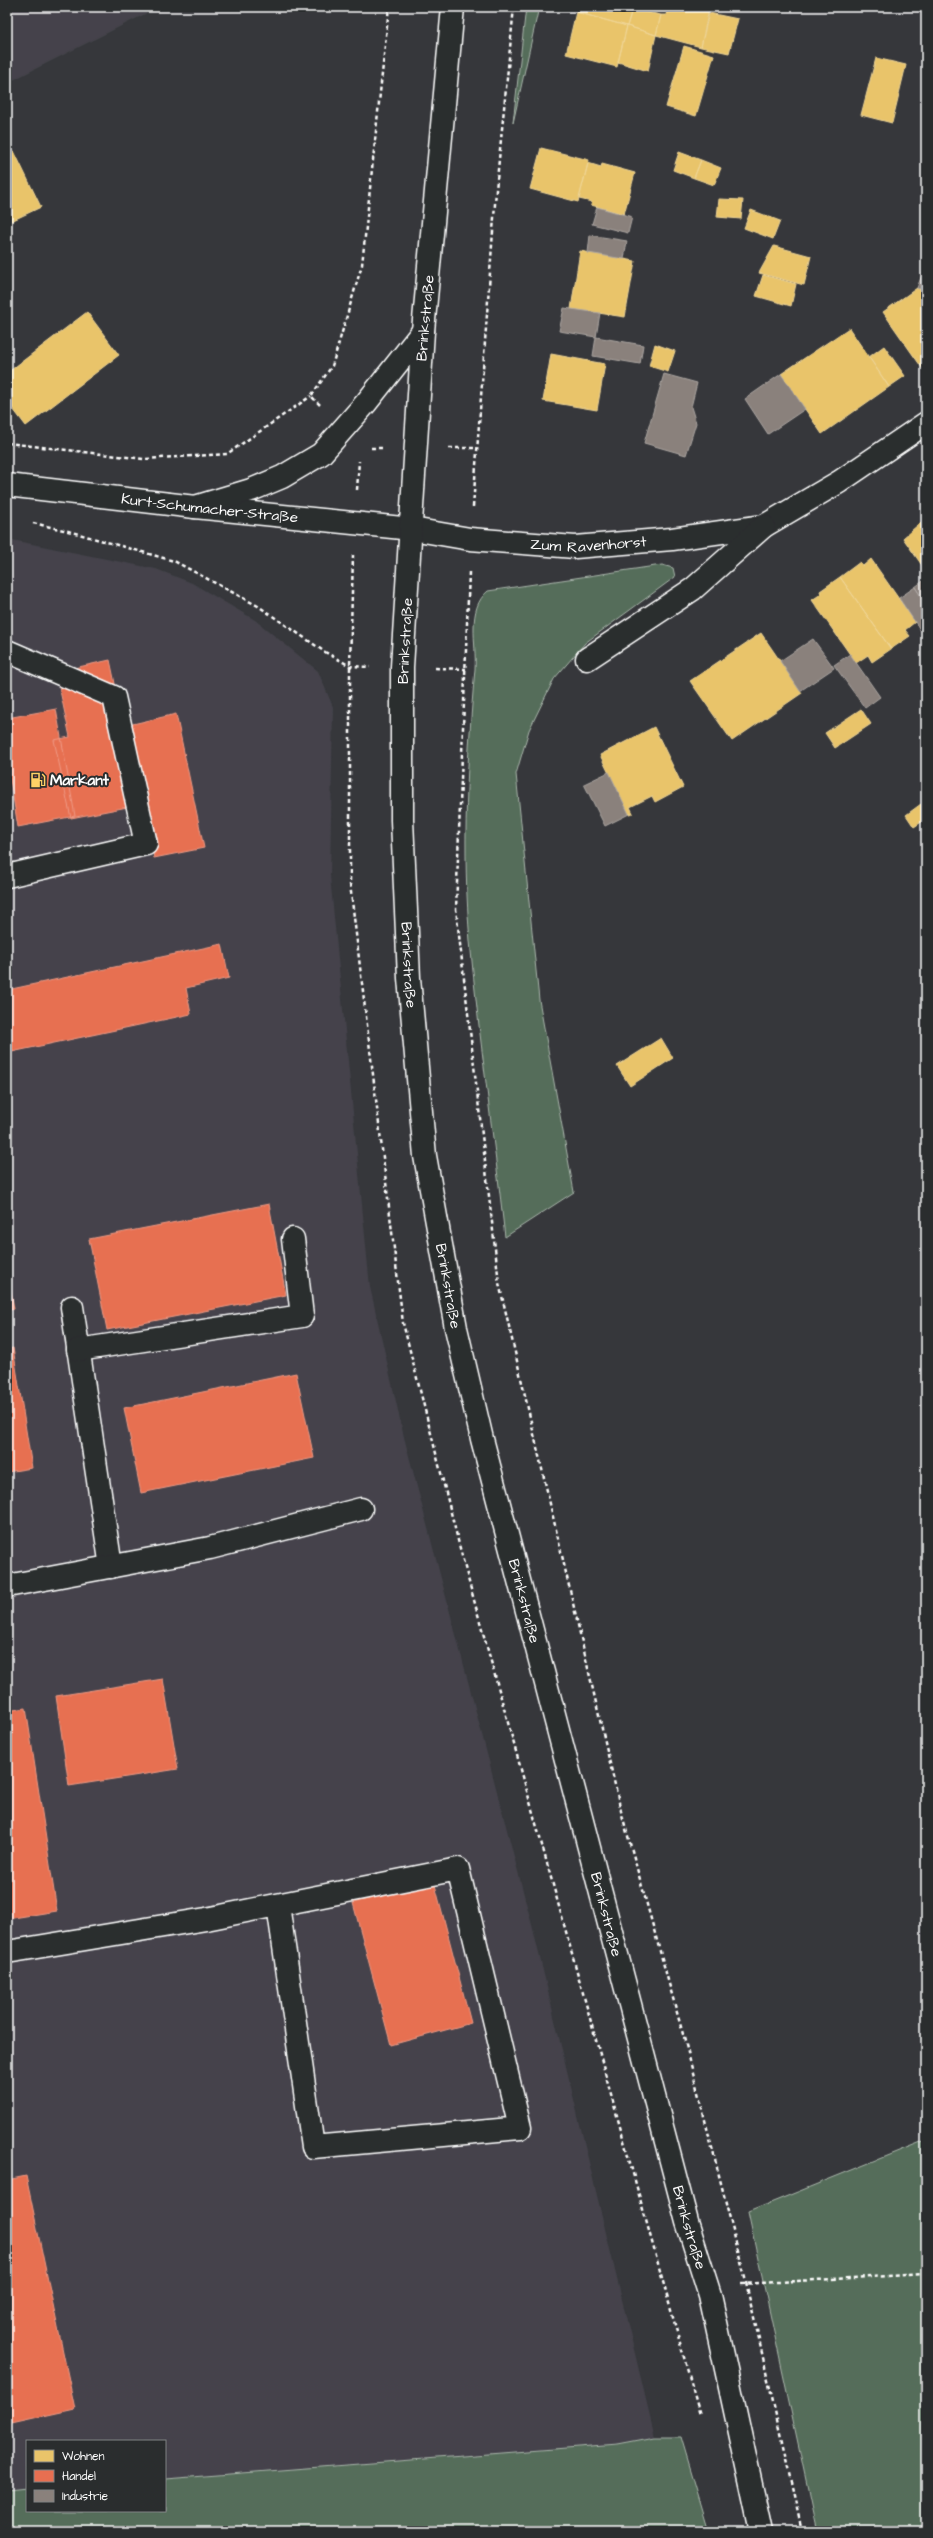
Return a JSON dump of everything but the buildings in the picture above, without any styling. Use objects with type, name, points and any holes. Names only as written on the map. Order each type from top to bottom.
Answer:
[{"type":"main road","name":"Brinkstraße","points":[[453,7],[423,330],[412,529],[402,667],[402,820],[409,978],[425,1156],[456,1328],[482,1439],[687,2222],[710,2295],[761,2531]]},
{"type":"main road","points":[[195,507],[252,490],[282,477],[321,454],[366,403],[423,330]]},
{"type":"main road","name":"Zum Ravenhorst","points":[[587,659],[693,590],[764,526],[839,482],[926,423]]},
{"type":"main road","name":"Kurt-Schumacher-Straße","points":[[7,485],[195,507],[412,529]]},
{"type":"main road","name":"Zum Ravenhorst","points":[[412,529],[470,539],[575,547],[672,539],[764,526]]},
{"type":"main road","points":[[7,652],[114,697],[146,844],[7,876]]},
{"type":"main road","points":[[78,1350],[302,1316],[293,1239]]},
{"type":"main road","points":[[72,1307],[111,1567]]},
{"type":"main road","points":[[7,1586],[210,1548],[361,1509]]},
{"type":"main road","points":[[7,1952],[278,1905],[458,1869],[520,2128],[313,2147],[278,1905]]},
{"type":"path","points":[[514,7],[496,190],[470,539],[456,909],[499,1283],[621,1811],[686,2045],[746,2282],[802,2531]]},
{"type":"path","points":[[7,443],[144,458],[227,454],[311,396]]},
{"type":"path","points":[[30,523],[68,530],[174,561],[258,606],[325,652],[350,666],[466,669]]},
{"type":"path","points":[[710,2295],[746,2282],[926,2274]]},
{"type":"shaded area","points":[[7,7],[148,7],[149,12],[7,83]]},
{"type":"shaded area","points":[[7,539],[156,569],[192,583],[255,620],[318,671],[333,707],[330,876],[370,1287],[404,1437],[533,1929],[655,2437],[618,2444],[166,2479],[166,2440],[26,2440],[26,2488],[7,2490]]},
{"type":"green space","points":[[526,7],[539,7],[513,123]]},
{"type":"green space","points":[[662,565],[673,568],[675,577],[585,643],[554,679],[529,730],[516,774],[539,1000],[574,1192],[505,1237],[470,941],[466,873],[466,805],[475,669],[474,627],[477,607],[481,598],[488,591]]},
{"type":"green space","points":[[926,2140],[926,2531],[817,2531],[748,2212]]},
{"type":"green space","points":[[655,2437],[681,2437],[709,2531],[7,2531],[7,2490],[26,2488],[26,2512],[166,2512],[166,2479],[618,2444]]},
{"type":"place","name":"Markant","points":[[38,780]]}]
